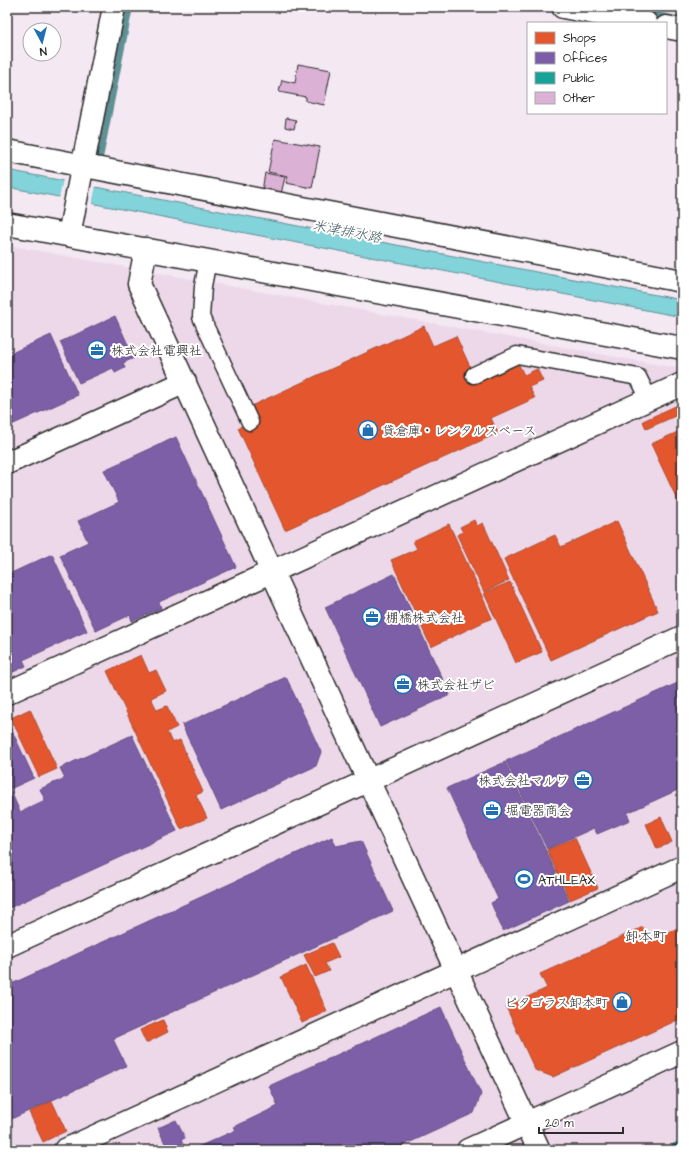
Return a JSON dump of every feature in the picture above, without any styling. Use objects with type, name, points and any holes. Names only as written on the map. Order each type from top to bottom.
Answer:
[{"type":"street","points":[[69,235],[114,7]]},
{"type":"street","points":[[563,7],[641,22]]},
{"type":"street","points":[[667,27],[682,30]]},
{"type":"street","points":[[7,151],[82,171],[682,281]]},
{"type":"street","points":[[7,224],[682,348]]},
{"type":"street","points":[[146,249],[139,284],[539,1150]]},
{"type":"street","points":[[7,463],[185,382]]},
{"type":"street","points":[[7,693],[682,384]]},
{"type":"street","points":[[7,946],[682,637]]},
{"type":"street","points":[[65,1150],[682,867]]},
{"type":"street","points":[[468,1150],[682,1052]]},
{"type":"lane","points":[[208,260],[201,317],[250,422]]},
{"type":"lane","points":[[474,375],[517,355],[638,377],[649,399]]},
{"type":"shaded area","points":[[7,245],[682,369],[682,1150],[7,1150]]},
{"type":"water","points":[[7,170],[682,300],[682,317],[7,187]]},
{"type":"pier","points":[[63,179],[96,185],[92,205],[59,199]]},
{"type":"building: Shops","name":"貸倉庫・レンタルスペース","points":[[424,326],[433,346],[456,336],[477,382],[518,363],[524,375],[537,369],[543,381],[529,387],[535,398],[491,418],[498,433],[285,530],[238,428],[257,419],[251,406]]},
{"type":"building: Shops","points":[[682,403],[682,413],[646,429],[643,421]]},
{"type":"building: Shops","points":[[682,416],[682,425],[681,426],[677,418]]},
{"type":"building: Shops","points":[[682,430],[682,510],[651,444]]},
{"type":"building: Shops","points":[[474,520],[477,526],[483,523],[509,580],[484,592],[457,535],[463,532],[460,527]]},
{"type":"building: Shops","points":[[617,521],[658,611],[551,660],[504,559],[555,535],[561,547]]},
{"type":"building: Shops","points":[[449,524],[492,618],[431,647],[391,560],[417,549],[413,541]]},
{"type":"building: Shops","points":[[510,582],[542,652],[516,663],[484,593]]},
{"type":"building: Shops","points":[[141,655],[149,673],[156,670],[166,691],[151,698],[157,710],[167,706],[177,727],[167,732],[172,743],[180,740],[203,792],[196,795],[207,818],[181,829],[107,671]]},
{"type":"building: Shops","points":[[30,709],[57,769],[39,777],[11,718]]},
{"type":"building: Shops","points":[[661,817],[672,842],[657,849],[646,824]]},
{"type":"building: Shops","points":[[575,838],[598,888],[570,900],[547,850]]},
{"type":"building: Shops","points":[[682,926],[682,1018],[553,1077],[535,1070],[506,1007],[547,988],[540,974],[643,927],[649,941]]},
{"type":"building: Shops","points":[[332,943],[339,957],[325,963],[329,971],[315,977],[304,955]]},
{"type":"building: Shops","points":[[306,965],[327,1011],[302,1023],[281,977]]},
{"type":"building: Shops","points":[[163,1020],[168,1032],[146,1043],[140,1030]]},
{"type":"building: Shops","points":[[52,1101],[66,1131],[43,1142],[29,1112]]},
{"type":"building: Offices","points":[[115,316],[134,358],[123,363],[125,368],[115,373],[113,368],[79,383],[60,342]]},
{"type":"building: Offices","points":[[51,335],[78,395],[7,427],[7,355]]},
{"type":"building: Offices","points":[[176,437],[236,567],[159,602],[161,608],[132,621],[130,615],[96,631],[60,555],[88,542],[78,521],[119,502],[104,470]]},
{"type":"building: Offices","points":[[52,554],[87,631],[23,660],[26,666],[7,675],[7,575]]},
{"type":"building: Offices","points":[[394,574],[450,695],[380,727],[325,607]]},
{"type":"building: Offices","points":[[286,677],[321,752],[316,766],[221,810],[182,725]]},
{"type":"building: Offices","points":[[682,681],[682,788],[627,813],[630,820],[597,834],[594,828],[547,849],[506,761]]},
{"type":"building: Offices","points":[[7,720],[34,778],[10,789],[20,812],[45,800],[40,789],[65,778],[60,768],[132,735],[177,831],[7,909],[7,818],[11,816],[7,807]]},
{"type":"building: Offices","points":[[505,762],[569,901],[503,931],[491,903],[498,899],[447,788]]},
{"type":"building: Offices","points":[[332,837],[336,846],[361,841],[393,911],[113,1039],[126,1066],[7,1121],[7,986]]},
{"type":"building: Offices","points":[[441,1007],[481,1094],[474,1113],[393,1150],[191,1150],[236,1130],[234,1127],[278,1106],[269,1086]]},
{"type":"building: Offices","points":[[176,1120],[185,1138],[181,1140],[186,1150],[168,1150],[158,1128]]},
{"type":"building: Public","points":[[682,1140],[682,1150],[674,1150],[672,1145]]},
{"type":"building: Other","points":[[298,64],[331,70],[324,105],[306,101],[306,97],[279,92],[282,80],[295,83]]},
{"type":"building: Other","points":[[286,118],[296,120],[294,129],[285,127]]},
{"type":"building: Other","points":[[275,139],[320,147],[312,188],[286,183],[288,176],[268,172]]},
{"type":"building: Other","points":[[265,173],[285,177],[281,194],[262,191]]},
{"type":"waterway","points":[[99,158],[129,7]]},
{"type":"waterway","points":[[644,14],[672,19]]},
{"type":"place","name":"株式会社電興社","points":[[97,350]]},
{"type":"place","name":"貸倉庫・レンタルスペース","points":[[368,430]]},
{"type":"place","name":"棚橋株式会社","points":[[372,617]]},
{"type":"place","name":"株式会社ザビ","points":[[403,684]]},
{"type":"place","name":"株式会社マルワ","points":[[583,780]]},
{"type":"place","name":"堀電器商会","points":[[492,810]]},
{"type":"place","name":"ATHLEAX","points":[[524,879]]},
{"type":"place","name":"ピタゴラス卸本町","points":[[622,1002]]},
{"type":"district","name":"卸本町","points":[[646,936]]},
{"type":"water label","name":"米津排水路","points":[[347,231]]}]
